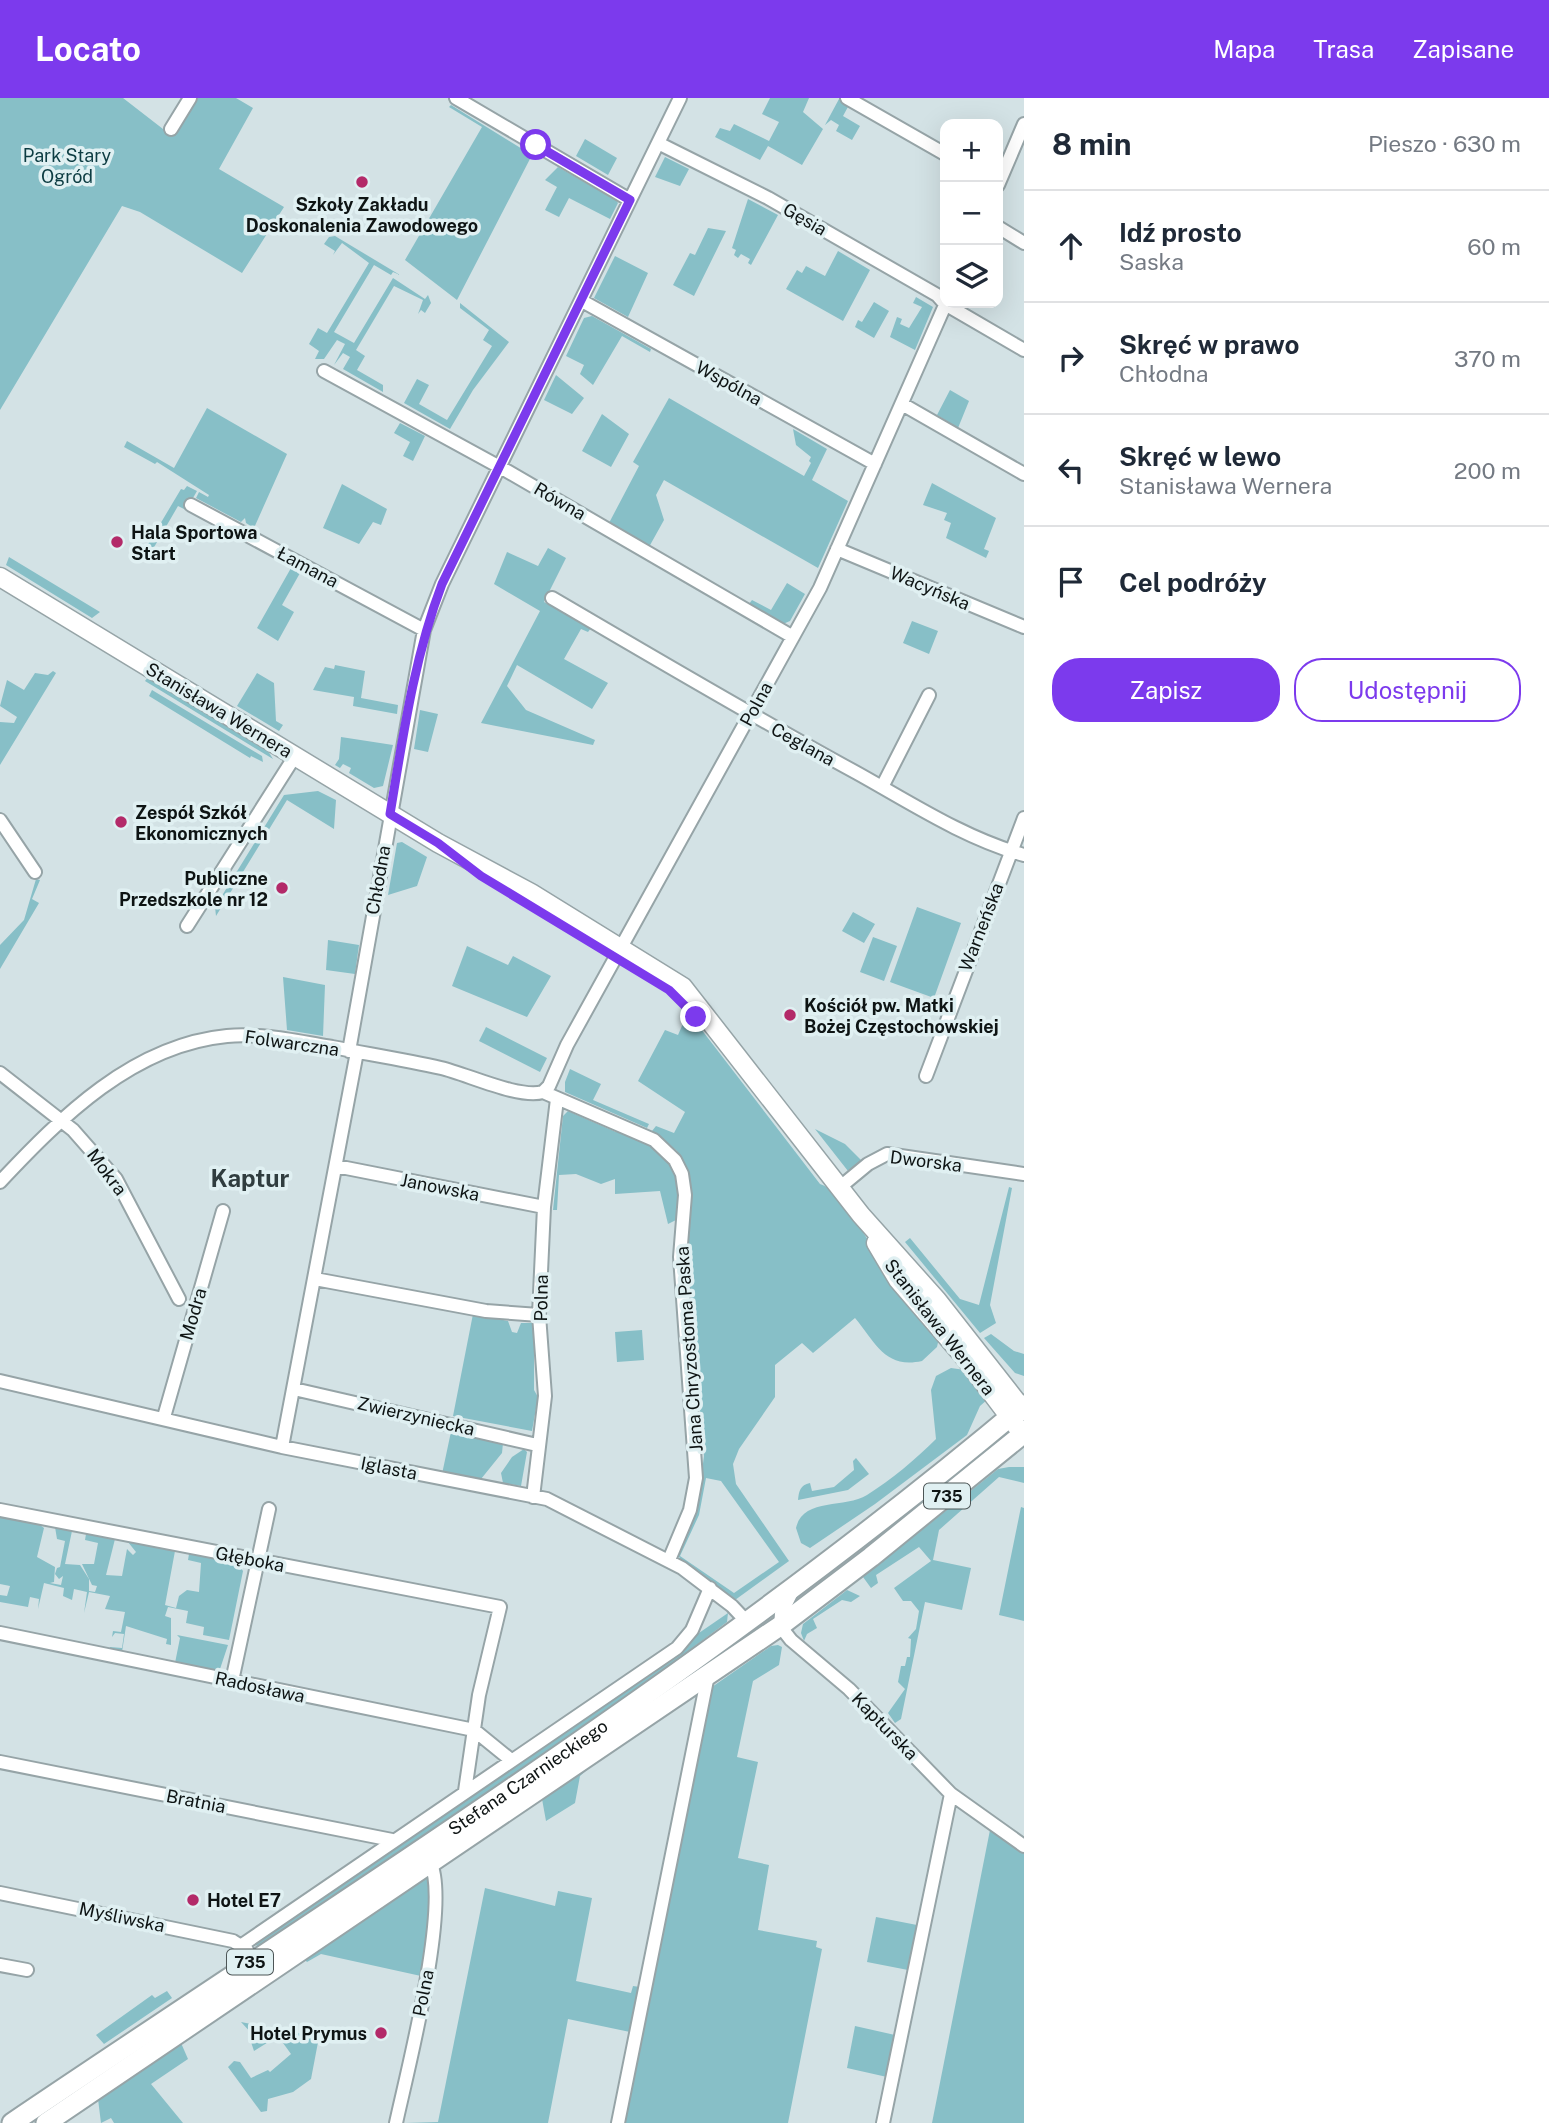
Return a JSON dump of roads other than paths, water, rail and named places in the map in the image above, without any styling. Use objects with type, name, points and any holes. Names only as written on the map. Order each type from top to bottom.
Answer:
[{"type":"main road","name":"Stefana Czarnieckiego","points":[[12,2123],[248,1952],[748,1623],[876,1527],[1020,1410]]},
{"type":"main road","name":"Stefana Czarnieckiego","points":[[46,2123],[780,1626],[871,1558],[1023,1435]]},
{"type":"street","points":[[171,129],[190,98]]},
{"type":"street","points":[[456,98],[630,200]]},
{"type":"street","name":"Chłodna","points":[[282,1447],[336,1166],[390,814],[424,630],[442,584],[680,98]]},
{"type":"street","points":[[847,98],[940,151]]},
{"type":"street","points":[[999,182],[1024,124]]},
{"type":"street","name":"Gęsia","points":[[659,143],[768,198],[940,298]]},
{"type":"street","points":[[1003,231],[1024,243]]},
{"type":"street","name":"Wspólna","points":[[582,301],[875,464]]},
{"type":"street","name":"Polna","points":[[543,1092],[793,636],[837,549],[944,308]]},
{"type":"street","name":"Gęsia","points":[[954,308],[1024,350]]},
{"type":"street","name":"Równa","points":[[324,371],[500,467],[793,636]]},
{"type":"street","points":[[902,404],[1024,474]]},
{"type":"street","name":"Łamana","points":[[191,505],[424,630]]},
{"type":"street","name":"Wacyńska","points":[[837,549],[1024,627]]},
{"type":"street","name":"Stanisława Wernera","points":[[0,577],[438,843],[481,876],[618,952],[677,997],[733,1053],[861,1215],[937,1300],[1020,1410],[1023,1435]]},
{"type":"street","name":"Ceglana","points":[[552,598],[750,714],[882,787],[973,836],[1024,855]]},
{"type":"street","points":[[882,787],[929,695]]},
{"type":"street","points":[[187,926],[295,756]]},
{"type":"street","name":"Warneńska","points":[[926,1076],[1024,818]]},
{"type":"street","points":[[0,820],[35,872]]},
{"type":"street","name":"Folwarczna","points":[[0,1182],[60,1120],[131,1070],[188,1044],[251,1035],[446,1069],[526,1093],[543,1092]]},
{"type":"street","name":"Mokra","points":[[0,1073],[73,1130],[116,1180],[179,1299]]},
{"type":"street","name":"Jana Chryzostoma Paska","points":[[543,1092],[654,1140],[675,1160],[682,1174],[685,1195],[680,1257],[696,1478],[690,1510],[669,1560]]},
{"type":"street","name":"Polna","points":[[533,1497],[537,1445],[545,1396],[539,1314],[544,1207],[557,1099]]},
{"type":"street","name":"Dworska","points":[[839,1188],[868,1164],[887,1154],[1024,1174]]},
{"type":"street","name":"Janowska","points":[[336,1166],[544,1207]]},
{"type":"street","name":"Modra","points":[[164,1417],[223,1211]]},
{"type":"street","points":[[315,1279],[486,1311],[539,1314]]},
{"type":"street","name":"Iglasta","points":[[0,1381],[164,1417],[282,1447],[562,1504],[669,1560],[709,1588],[748,1623]]},
{"type":"street","name":"Zwierzyniecka","points":[[295,1389],[537,1445]]},
{"type":"street","points":[[232,1681],[269,1509]]},
{"type":"street","name":"Głęboka","points":[[0,1510],[500,1607],[479,1695],[474,1730]]},
{"type":"street","points":[[248,1952],[392,1840],[677,1648],[688,1636],[709,1588]]},
{"type":"street","points":[[780,1626],[781,1614],[793,1589]]},
{"type":"street","name":"Kapturska","points":[[780,1626],[883,1723],[951,1794],[1024,1846]]},
{"type":"street","name":"Radosława","points":[[0,1633],[474,1730],[511,1760]]},
{"type":"street","points":[[618,2123],[708,1675]]},
{"type":"street","points":[[465,1791],[474,1730]]},
{"type":"street","name":"Bratnia","points":[[0,1762],[392,1840]]},
{"type":"street","points":[[883,2123],[951,1794]]},
{"type":"street","name":"Polna","points":[[396,2123],[433,1932],[436,1881],[430,1862]]},
{"type":"street","name":"Myśliwska","points":[[0,1893],[248,1952]]},
{"type":"street","points":[[0,1965],[27,1970]]},
{"type":"place","name":"Szkoły Zakładu Doskonalenia Zawodowego","points":[[362,182]]},
{"type":"place","name":"Hala Sportowa Start","points":[[117,542]]},
{"type":"place","name":"Zespół Szkół Ekonomicznych","points":[[121,822]]},
{"type":"place","name":"Publiczne Przedszkole nr 12","points":[[282,888]]},
{"type":"place","name":"Kościół pw. Matki Bożej Częstochowskiej","points":[[790,1015]]},
{"type":"place","name":"Hotel E7","points":[[193,1900]]},
{"type":"place","name":"Hotel Prymus","points":[[381,2033]]},
{"type":"district","name":"Kaptur","points":[[250,1178]]},
{"type":"park label","name":"Park Stary Ogród","points":[[67,165]]}]
